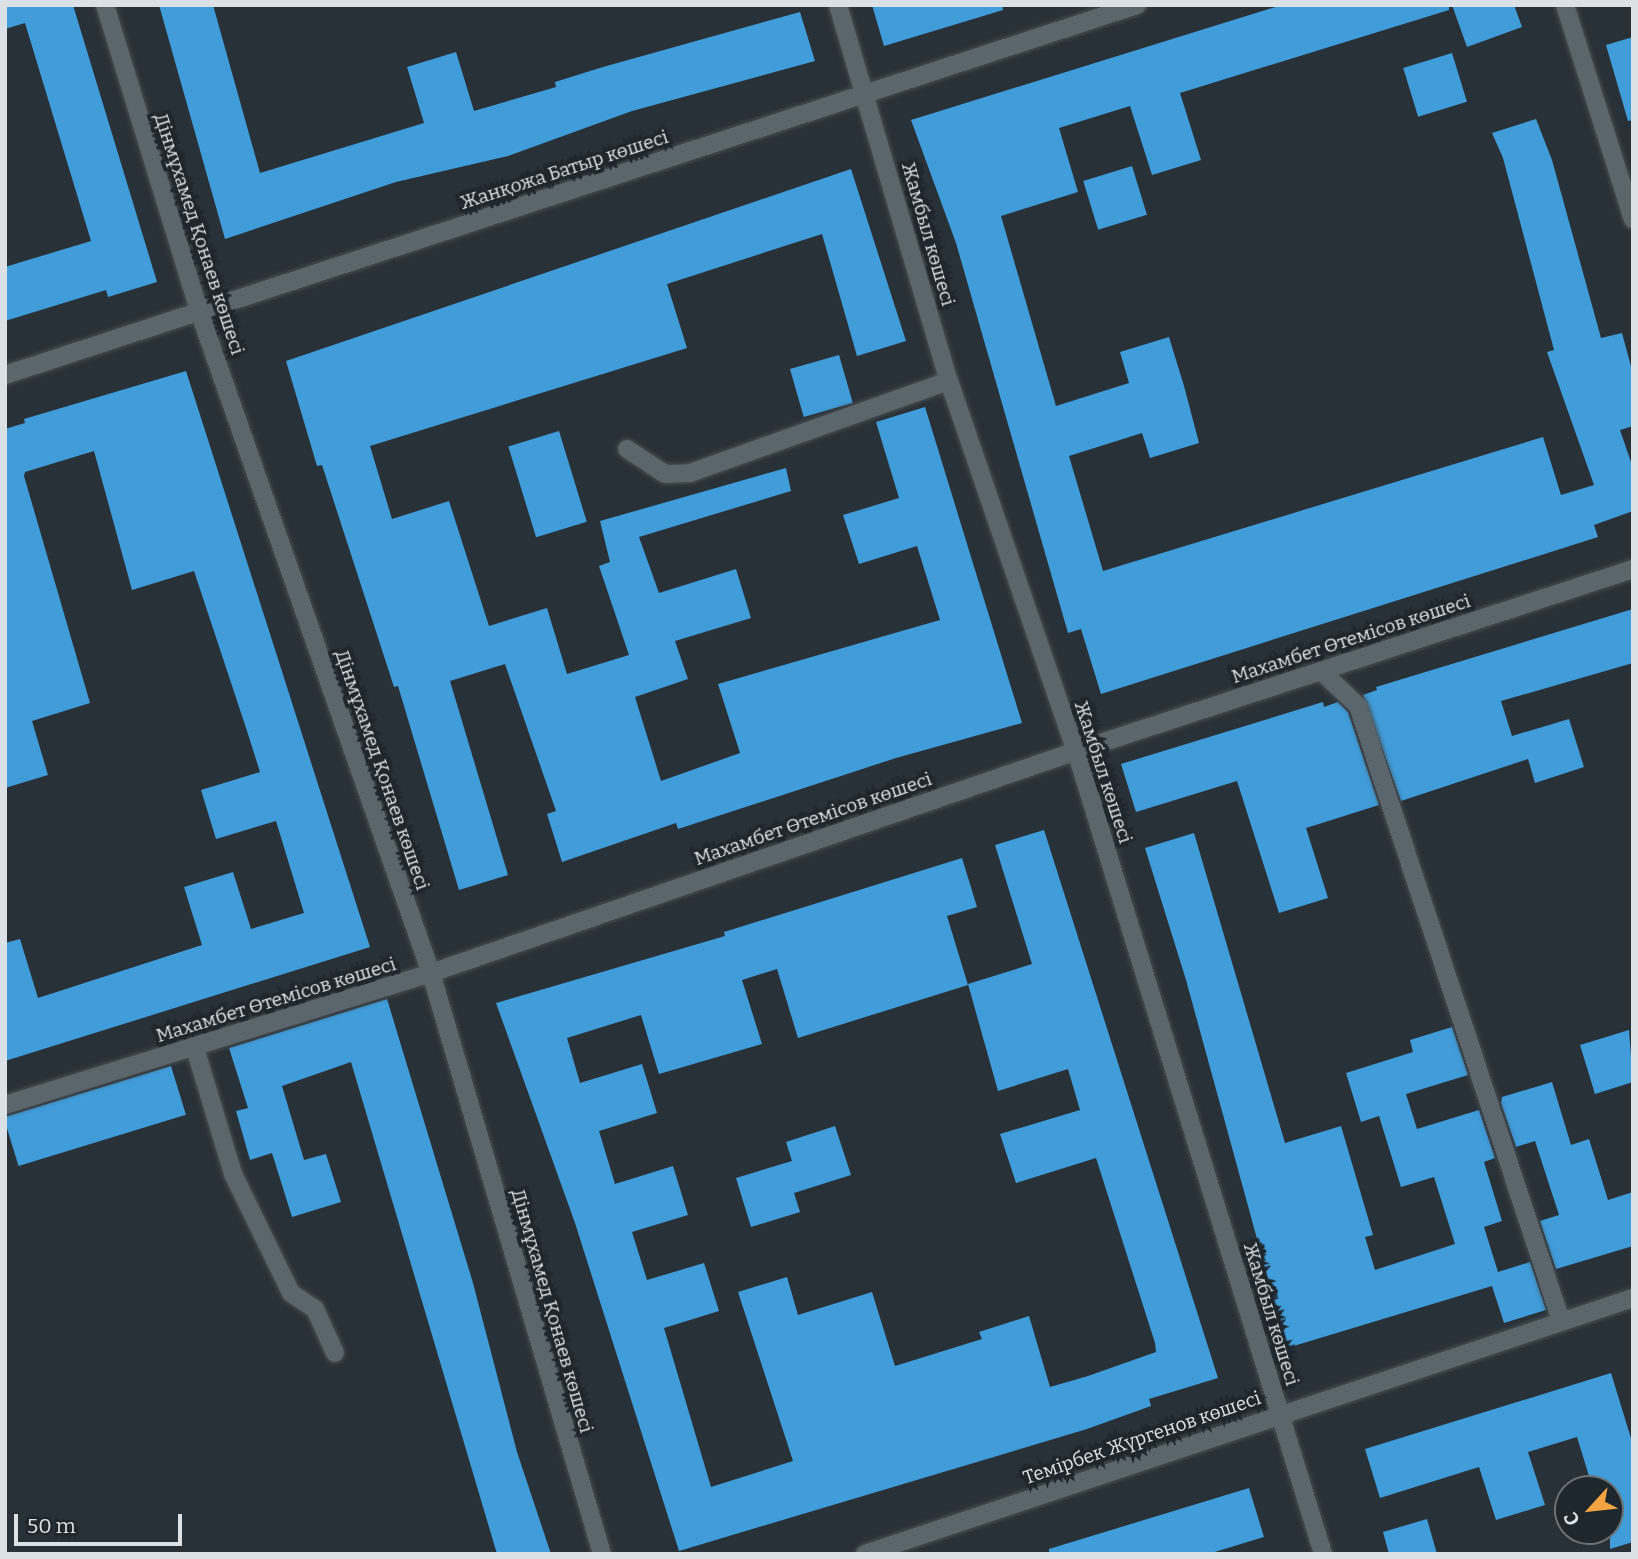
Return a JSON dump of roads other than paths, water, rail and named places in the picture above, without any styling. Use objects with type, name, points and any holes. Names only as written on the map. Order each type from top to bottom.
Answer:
[{"type":"street","name":"Дінмұхамед Қонаев көшесі","points":[[105,5],[199,311],[430,973],[602,1554]]},
{"type":"street","name":"Жамбыл көшесі","points":[[838,5],[949,381],[1076,751],[1323,1554]]},
{"type":"street","name":"Жанқожа Батыр көшесі","points":[[5,375],[1137,5]]},
{"type":"street","points":[[1565,5],[1633,219]]},
{"type":"street","points":[[627,449],[665,474],[690,473],[949,381]]},
{"type":"street","name":"Махамбет Өтемісов көшесі","points":[[5,1105],[430,973],[1076,751],[1633,569]]},
{"type":"street","points":[[1321,671],[1358,706],[1561,1321]]},
{"type":"street","points":[[195,1048],[236,1180],[292,1293],[315,1309],[335,1353]]},
{"type":"street","name":"Темірбек Жүргенов көшесі","points":[[865,1554],[1633,1298]]}]
